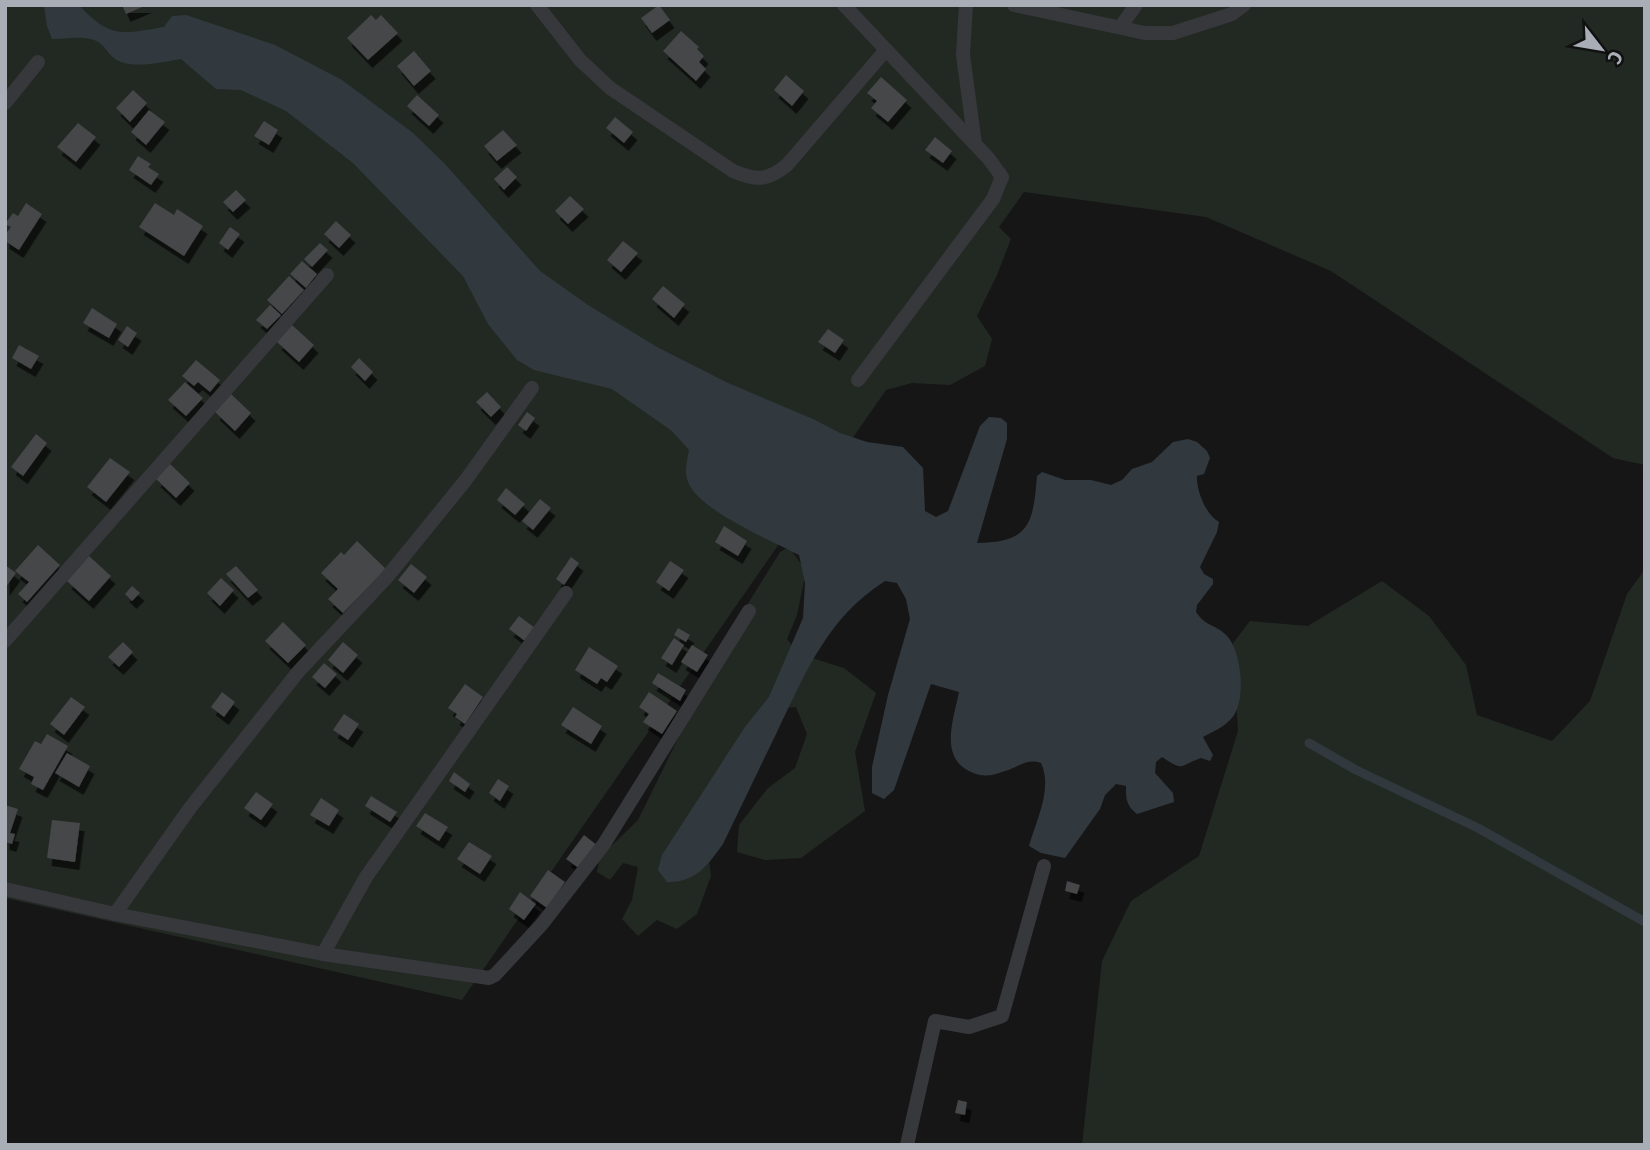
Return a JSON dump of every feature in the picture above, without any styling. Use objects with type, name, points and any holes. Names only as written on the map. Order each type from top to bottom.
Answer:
[{"type":"lane","points":[[537,5],[580,60],[610,88],[733,171],[749,178],[776,174],[787,164],[885,51]]},
{"type":"lane","points":[[844,5],[975,144],[1002,177],[993,199],[858,380]]},
{"type":"lane","points":[[966,5],[963,55],[975,144]]},
{"type":"lane","points":[[1014,5],[1145,33],[1173,33],[1197,27],[1232,14],[1244,5]]},
{"type":"lane","points":[[1121,26],[1136,5]]},
{"type":"lane","points":[[5,103],[38,62]]},
{"type":"lane","points":[[5,641],[327,275]]},
{"type":"lane","points":[[115,914],[190,808],[298,672],[396,567],[465,481],[532,388]]},
{"type":"lane","points":[[323,954],[366,877],[566,593]]},
{"type":"lane","points":[[5,889],[115,914],[323,954],[489,978],[495,975],[542,924],[604,844],[749,611]]},
{"type":"lane","points":[[906,1145],[936,1021],[969,1027],[1002,1016],[1044,866]]},
{"type":"shaded area","points":[[5,5],[1645,5],[1645,465],[1613,458],[1331,271],[1206,217],[1024,192],[999,227],[1011,239],[977,316],[992,339],[985,366],[950,385],[912,383],[886,390],[462,1000],[5,898]]},
{"type":"shaded area","points":[[44,5],[79,5],[99,24],[108,29],[127,32],[164,27],[172,16],[186,15],[275,45],[342,80],[413,133],[445,164],[540,271],[588,305],[657,347],[728,383],[840,433],[867,442],[903,447],[923,468],[925,511],[936,517],[948,511],[980,426],[989,417],[1001,418],[1007,423],[1007,439],[977,543],[1008,539],[1025,527],[1033,507],[1037,476],[1042,472],[1065,480],[1091,480],[1111,485],[1122,480],[1132,469],[1152,462],[1173,442],[1188,439],[1197,442],[1210,458],[1204,474],[1197,476],[1198,488],[1206,508],[1219,522],[1200,567],[1204,574],[1213,579],[1213,584],[1197,605],[1196,612],[1203,620],[1222,631],[1231,642],[1239,664],[1241,689],[1236,711],[1231,719],[1203,737],[1213,755],[1210,761],[1201,758],[1178,766],[1162,757],[1156,762],[1155,773],[1173,793],[1174,802],[1137,814],[1127,802],[1126,786],[1116,784],[1105,795],[1100,809],[1065,858],[1041,853],[1029,846],[1044,794],[1041,763],[1027,762],[987,776],[969,771],[954,756],[951,746],[952,724],[959,692],[931,684],[894,790],[884,799],[872,793],[872,767],[888,695],[910,619],[906,599],[897,583],[885,581],[848,612],[820,648],[723,844],[706,866],[693,876],[677,882],[667,882],[658,870],[662,855],[745,727],[769,697],[803,618],[805,583],[799,555],[709,506],[690,486],[686,468],[689,450],[672,431],[612,389],[534,370],[517,360],[488,324],[463,276],[353,163],[286,111],[241,90],[216,89],[181,59],[151,64],[128,64],[114,58],[101,44],[91,39],[52,39]]},
{"type":"shaded area","points":[[789,547],[806,571],[797,615],[787,639],[799,654],[844,668],[876,693],[855,752],[865,811],[801,858],[765,860],[737,852],[739,825],[768,788],[795,768],[807,734],[796,707],[782,708],[702,806],[711,876],[697,914],[677,929],[657,920],[638,936],[622,919],[632,900],[638,867],[623,863],[610,880],[597,872],[600,857],[638,820],[731,631],[780,552]]},
{"type":"shaded area","points":[[1645,569],[1645,1145],[1082,1145],[1102,961],[1131,901],[1199,856],[1238,731],[1233,643],[1250,621],[1308,626],[1382,581],[1429,616],[1466,665],[1477,715],[1552,741],[1590,701],[1627,594]]},
{"type":"building","points":[[122,5],[147,5],[126,14]]},
{"type":"building","points":[[659,5],[670,20],[652,33],[641,18]]},
{"type":"building","points":[[371,15],[376,20],[381,15],[398,33],[368,60],[347,38]]},
{"type":"building","points":[[681,31],[699,47],[697,49],[704,56],[699,62],[706,69],[696,81],[663,51]]},
{"type":"building","points":[[414,51],[431,71],[414,86],[397,66]]},
{"type":"building","points":[[786,75],[804,91],[792,106],[774,90]]},
{"type":"building","points":[[881,77],[907,100],[888,122],[871,108],[877,101],[867,93]]},
{"type":"building","points":[[133,90],[147,103],[130,122],[116,108]]},
{"type":"building","points":[[417,95],[439,115],[429,126],[407,106]]},
{"type":"building","points":[[149,110],[165,122],[146,145],[131,132]]},
{"type":"building","points":[[615,117],[633,132],[624,143],[606,128]]},
{"type":"building","points":[[264,121],[278,130],[269,145],[254,136]]},
{"type":"building","points":[[78,123],[96,137],[76,162],[57,147]]},
{"type":"building","points":[[503,130],[517,145],[497,161],[484,146]]},
{"type":"building","points":[[935,137],[952,151],[943,163],[925,150]]},
{"type":"building","points":[[138,156],[151,164],[148,167],[159,174],[151,185],[129,170]]},
{"type":"building","points":[[507,167],[517,177],[504,190],[494,179]]},
{"type":"building","points":[[236,190],[246,200],[233,212],[223,202]]},
{"type":"building","points":[[570,196],[584,209],[568,224],[555,211]]},
{"type":"building","points":[[26,203],[42,214],[19,250],[5,241],[5,235],[11,227],[5,224],[13,213],[18,216]]},
{"type":"building","points":[[155,203],[174,215],[177,209],[203,226],[184,256],[139,227]]},
{"type":"building","points":[[336,221],[351,235],[339,248],[324,234]]},
{"type":"building","points":[[230,227],[240,234],[228,250],[219,243]]},
{"type":"building","points":[[623,241],[638,253],[621,272],[607,260]]},
{"type":"building","points":[[320,243],[328,250],[312,267],[304,259]]},
{"type":"building","points":[[302,261],[317,274],[306,288],[290,274]]},
{"type":"building","points":[[289,276],[304,290],[282,314],[267,300]]},
{"type":"building","points":[[663,286],[685,304],[674,318],[652,299]]},
{"type":"building","points":[[270,305],[281,315],[267,329],[256,320]]},
{"type":"building","points":[[92,308],[117,324],[109,338],[83,323]]},
{"type":"building","points":[[292,325],[314,345],[299,362],[277,342]]},
{"type":"building","points":[[127,326],[137,333],[128,347],[118,340]]},
{"type":"building","points":[[828,329],[844,340],[835,353],[818,342]]},
{"type":"building","points":[[19,345],[39,356],[31,369],[12,358]]},
{"type":"building","points":[[359,358],[373,372],[365,381],[351,367]]},
{"type":"building","points":[[196,360],[220,380],[210,392],[198,382],[194,386],[182,376]]},
{"type":"building","points":[[185,382],[203,398],[186,416],[168,400]]},
{"type":"building","points":[[487,392],[501,407],[491,417],[476,402]]},
{"type":"building","points":[[231,394],[251,413],[235,431],[215,412]]},
{"type":"building","points":[[527,412],[535,418],[526,431],[518,425]]},
{"type":"building","points":[[36,434],[47,443],[23,476],[11,467]]},
{"type":"building","points":[[110,458],[130,472],[106,502],[87,487]]},
{"type":"building","points":[[170,464],[190,483],[176,498],[156,479]]},
{"type":"building","points":[[506,488],[525,504],[515,515],[497,500]]},
{"type":"building","points":[[540,499],[551,508],[533,530],[522,521]]},
{"type":"building","points":[[724,526],[747,541],[738,556],[715,542]]},
{"type":"building","points":[[357,541],[386,569],[343,613],[328,599],[338,589],[321,573],[341,552],[344,555]]},
{"type":"building","points":[[38,545],[60,565],[27,602],[18,594],[29,582],[15,571]]},
{"type":"building","points":[[89,556],[111,576],[89,601],[67,581]]},
{"type":"building","points":[[571,557],[579,563],[564,585],[556,579]]},
{"type":"building","points":[[670,561],[684,570],[669,591],[656,582]]},
{"type":"building","points":[[411,564],[427,577],[414,593],[398,580]]},
{"type":"building","points":[[5,565],[16,573],[5,588]]},
{"type":"building","points":[[236,566],[258,590],[248,598],[226,574]]},
{"type":"building","points":[[221,578],[234,590],[220,606],[207,593]]},
{"type":"building","points":[[132,586],[140,593],[132,601],[125,594]]},
{"type":"building","points":[[519,616],[535,628],[525,641],[509,629]]},
{"type":"building","points":[[283,622],[306,645],[288,663],[265,641]]},
{"type":"building","points":[[678,628],[690,635],[686,642],[674,635]]},
{"type":"building","points":[[674,638],[684,645],[672,665],[661,658]]},
{"type":"building","points":[[123,642],[133,652],[119,667],[108,657]]},
{"type":"building","points":[[343,642],[358,655],[343,673],[328,660]]},
{"type":"building","points":[[692,645],[708,655],[697,672],[681,662]]},
{"type":"building","points":[[589,647],[618,666],[607,682],[601,678],[597,684],[575,670]]},
{"type":"building","points":[[324,663],[337,674],[325,688],[312,677]]},
{"type":"building","points":[[658,673],[686,690],[680,701],[652,683]]},
{"type":"building","points":[[465,684],[483,697],[465,724],[448,708]]},
{"type":"building","points":[[222,692],[235,702],[224,717],[211,707]]},
{"type":"building","points":[[649,692],[677,711],[662,734],[643,722],[649,714],[639,707]]},
{"type":"building","points":[[71,697],[85,707],[64,735],[50,724]]},
{"type":"building","points":[[573,707],[602,726],[591,744],[561,725]]},
{"type":"building","points":[[344,714],[359,724],[348,740],[333,730]]},
{"type":"building","points":[[47,734],[68,746],[43,790],[31,784],[34,777],[19,769],[35,741],[41,744]]},
{"type":"building","points":[[67,753],[90,766],[79,787],[55,773]]},
{"type":"building","points":[[454,772],[470,784],[465,792],[449,781]]},
{"type":"building","points":[[498,779],[509,786],[500,801],[489,793]]},
{"type":"building","points":[[256,792],[273,804],[261,820],[244,808]]},
{"type":"building","points":[[371,796],[397,812],[390,822],[365,806]]},
{"type":"building","points":[[321,798],[339,810],[329,826],[310,815]]},
{"type":"building","points":[[5,805],[18,809],[10,833],[15,834],[12,844],[5,842]]},
{"type":"building","points":[[425,813],[448,827],[439,841],[416,826]]},
{"type":"building","points":[[52,820],[80,823],[75,862],[47,858]]},
{"type":"building","points":[[584,835],[598,846],[580,869],[566,859]]},
{"type":"building","points":[[469,842],[492,856],[480,874],[457,859]]},
{"type":"building","points":[[548,870],[565,882],[547,908],[530,896]]},
{"type":"building","points":[[1067,881],[1080,885],[1077,894],[1065,891]]},
{"type":"building","points":[[520,892],[536,904],[524,920],[509,909]]},
{"type":"building","points":[[958,1100],[967,1102],[965,1115],[955,1113]]},
{"type":"waterway","points":[[1309,743],[1356,770],[1478,828],[1645,922]]}]
